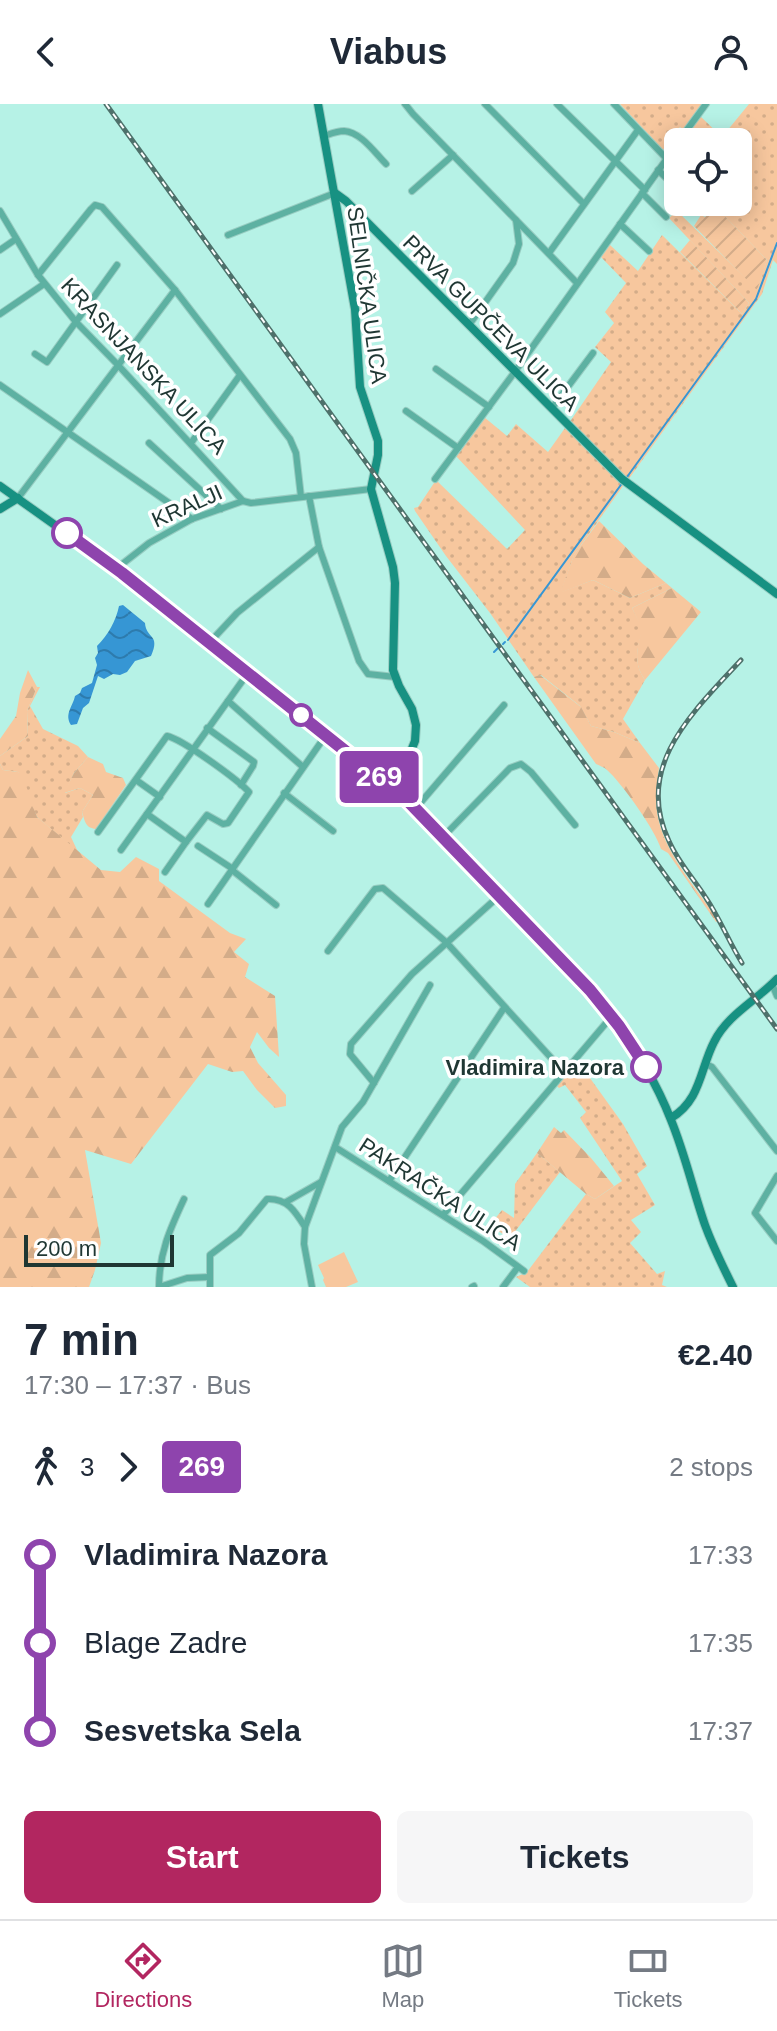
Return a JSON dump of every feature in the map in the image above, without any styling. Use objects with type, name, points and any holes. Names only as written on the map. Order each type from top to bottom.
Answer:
[{"type":"street","name":"SELNIČKA ULICA","points":[[318,104],[355,309],[358,379],[378,441],[371,489]]},
{"type":"street","points":[[405,104],[577,283]]},
{"type":"street","points":[[485,104],[584,204]]},
{"type":"street","points":[[557,104],[666,217]]},
{"type":"street","points":[[614,104],[664,156]]},
{"type":"street","points":[[688,128],[706,104]]},
{"type":"street","points":[[549,253],[638,130]]},
{"type":"street","points":[[324,136],[349,132],[362,140],[386,164]]},
{"type":"street","points":[[412,191],[453,155]]},
{"type":"street","points":[[435,479],[664,161]]},
{"type":"street","points":[[658,170],[664,176]]},
{"type":"street","points":[[228,235],[335,193]]},
{"type":"street","name":"PRVA GUPČEVA ULICA","points":[[335,193],[624,481],[777,594]]},
{"type":"street","points":[[38,275],[91,209],[97,205],[104,209],[175,290],[294,446],[319,547],[359,661],[368,674],[395,677]]},
{"type":"street","name":"KRASNJANSKA ULICA","points":[[0,211],[44,284],[243,501]]},
{"type":"street","points":[[469,325],[513,263],[519,244],[516,220]]},
{"type":"street","points":[[620,224],[649,251]]},
{"type":"street","points":[[0,250],[16,239]]},
{"type":"street","points":[[35,354],[47,362],[117,265]]},
{"type":"street","points":[[0,314],[44,284]]},
{"type":"street","points":[[0,509],[18,498],[175,290]]},
{"type":"street","points":[[552,408],[593,353]]},
{"type":"street","points":[[436,369],[489,407]]},
{"type":"street","points":[[191,443],[240,375]]},
{"type":"street","points":[[0,385],[192,519]]},
{"type":"street","points":[[406,411],[458,448]]},
{"type":"street","points":[[149,443],[221,509]]},
{"type":"street","points":[[0,486],[99,555],[392,787],[416,808],[497,898],[583,983],[612,1016],[643,1062],[671,1118],[709,1234],[733,1287]]},
{"type":"street","points":[[371,489],[393,567],[393,670],[412,709],[416,732],[411,751],[392,787]]},
{"type":"street","name":"KRALJI","points":[[121,565],[149,543],[192,519],[243,501],[251,503],[371,489]]},
{"type":"street","points":[[210,642],[237,613],[319,547]]},
{"type":"street","points":[[121,850],[248,673]]},
{"type":"street","points":[[228,701],[303,767]]},
{"type":"street","points":[[416,808],[504,705]]},
{"type":"street","points":[[207,728],[252,760],[253,766],[241,785]]},
{"type":"street","points":[[208,904],[326,735]]},
{"type":"street","points":[[98,832],[167,736],[173,736],[247,789],[249,794],[228,823],[221,823],[207,815],[165,872]]},
{"type":"street","points":[[443,837],[510,768],[521,764],[575,825]]},
{"type":"street","points":[[136,780],[160,797]]},
{"type":"street","points":[[284,793],[333,831]]},
{"type":"street","points":[[147,814],[186,842]]},
{"type":"street","points":[[198,846],[276,905]]},
{"type":"street","points":[[328,951],[375,889],[381,887],[446,942],[563,1071]]},
{"type":"street","points":[[374,1083],[350,1054],[351,1044],[412,974],[497,898]]},
{"type":"street","points":[[671,1118],[692,1096],[701,1080],[711,1046],[726,1024],[774,982],[777,996]]},
{"type":"street","points":[[312,1287],[304,1244],[305,1227],[342,1128],[363,1102],[430,985]]},
{"type":"street","points":[[389,1181],[504,1008]]},
{"type":"street","points":[[443,1215],[612,1016]]},
{"type":"street","points":[[706,1064],[712,1067],[777,1151]]},
{"type":"street","name":"PAKRAČKA ULICA","points":[[335,1147],[521,1269],[503,1287]]},
{"type":"street","points":[[777,1176],[755,1213],[777,1241]]},
{"type":"street","points":[[286,1202],[321,1182]]},
{"type":"street","points":[[184,1199],[165,1239],[159,1287],[187,1278],[210,1277]]},
{"type":"street","points":[[210,1287],[210,1255],[239,1233],[267,1199],[286,1202],[305,1227]]},
{"type":"green space","points":[[620,104],[704,104],[686,128],[664,128],[663,150]]},
{"type":"green space","points":[[749,104],[777,104],[777,264],[773,260],[762,294],[628,480],[569,423],[611,362],[595,347],[614,323],[605,312],[626,283],[601,257],[610,245],[638,271],[662,235],[742,314],[749,303],[669,218],[682,216],[757,289],[767,260],[725,216],[752,216],[752,128],[729,128]]},
{"type":"green space","points":[[700,116],[713,128],[691,128]]},
{"type":"green space","points":[[700,216],[725,216],[767,260],[757,290],[694,226]]},
{"type":"green space","points":[[690,240],[749,303],[742,314],[680,252]]},
{"type":"green space","points":[[484,417],[507,436],[516,424],[548,452],[565,428],[623,486],[574,555],[561,592],[593,580],[630,598],[666,583],[672,588],[632,608],[643,629],[637,655],[645,680],[623,719],[640,743],[591,726],[580,706],[541,675],[534,677],[415,511],[414,508],[418,507],[436,480],[507,549],[525,530],[455,455]]},
{"type":"green space","points":[[599,521],[666,583],[630,598],[593,580],[560,593],[574,555]]},
{"type":"green space","points":[[672,588],[701,612],[645,680],[637,661],[642,629],[632,608]]},
{"type":"green space","points":[[28,670],[37,687],[27,711],[28,736],[0,756],[0,739],[16,716]]},
{"type":"green space","points":[[540,675],[581,707],[591,726],[640,743],[659,768],[656,801],[660,827],[673,856],[718,921],[668,853],[661,849],[629,796],[607,770],[596,764],[534,677]]},
{"type":"green space","points":[[37,687],[40,687],[30,706],[43,729],[78,746],[88,757],[74,773],[65,793],[80,788],[93,795],[71,837],[78,852],[37,817],[18,772],[3,770],[0,764],[0,756],[28,736],[27,711]]},
{"type":"green space","points":[[88,757],[103,764],[106,772],[123,778],[126,785],[96,829],[88,826],[82,812],[93,795],[80,788],[64,793],[74,773]]},
{"type":"green space","points":[[0,764],[3,770],[18,772],[23,777],[37,817],[101,870],[120,872],[136,857],[159,869],[159,881],[230,933],[246,939],[234,952],[249,964],[245,977],[275,996],[279,1057],[257,1032],[250,1047],[258,1063],[286,1095],[286,1106],[275,1108],[243,1071],[232,1072],[208,1064],[131,1164],[85,1150],[101,1243],[89,1287],[0,1287]]},
{"type":"green space","points":[[577,1060],[623,1124],[647,1166],[637,1174],[655,1205],[631,1220],[641,1232],[630,1243],[657,1274],[665,1271],[662,1285],[667,1287],[530,1287],[516,1277],[527,1272],[586,1194],[595,1199],[622,1181],[580,1118],[586,1112],[565,1085],[559,1088],[556,1085]]},
{"type":"green space","points":[[554,1127],[561,1133],[564,1130],[614,1186],[595,1199],[537,1153]]},
{"type":"green space","points":[[537,1153],[560,1172],[514,1233],[513,1241],[490,1225],[502,1210],[514,1218],[515,1184]]},
{"type":"green space","points":[[344,1252],[358,1282],[346,1287],[326,1287],[318,1265]]},
{"type":"water","points":[[123,605],[145,623],[154,640],[151,656],[135,661],[127,672],[120,675],[113,674],[104,679],[98,676],[89,703],[83,708],[77,724],[71,725],[69,714],[75,696],[92,683],[97,665],[97,646],[111,628],[119,606]]},
{"type":"waterway","points":[[627,477],[756,299],[777,243]]},
{"type":"waterway","points":[[508,640],[623,482]]},
{"type":"waterway","points":[[494,652],[498,648]]},
{"type":"railway","points":[[106,104],[777,1029]]},
{"type":"railway","points":[[741,660],[688,720],[664,764],[658,788],[660,814],[669,841],[711,906],[742,963]]},
{"type":"bus line","name":"269","points":[[67,533],[122,573],[408,801],[590,990],[646,1067]]},
{"type":"place","name":"Vladimira Nazora","points":[[646,1067]]}]
